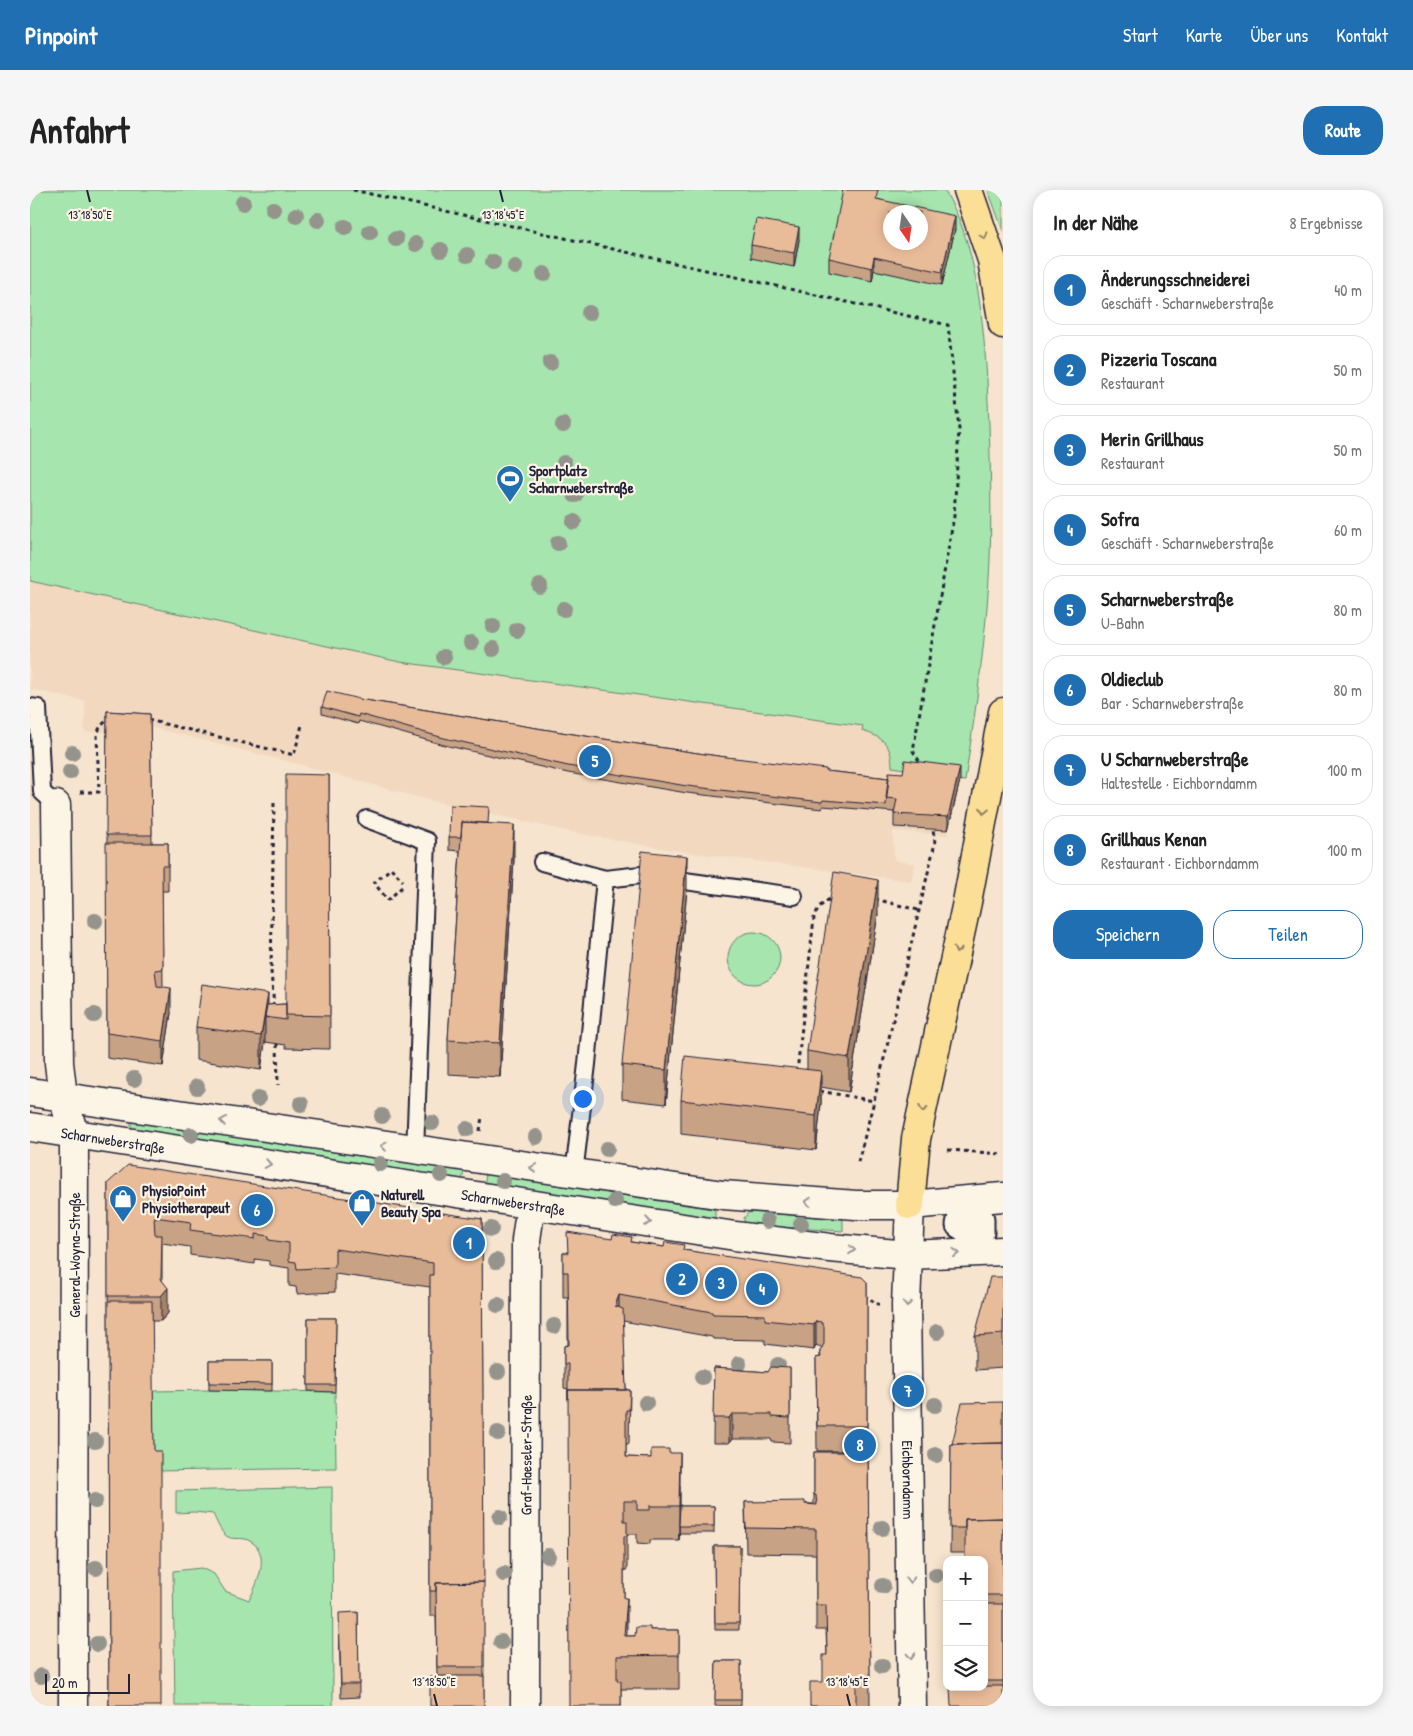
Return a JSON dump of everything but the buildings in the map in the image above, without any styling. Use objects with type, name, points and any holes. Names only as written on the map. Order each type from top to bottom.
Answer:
[{"type":"highway","points":[[968,190],[992,260],[1003,324]]},
{"type":"highway","points":[[910,1205],[916,1139],[967,902],[1003,712]]},
{"type":"main road","name":"General-Woyna-Straße","points":[[49,799],[59,1062],[63,1097],[74,1134],[73,1706]]},
{"type":"main road","points":[[30,1092],[688,1191],[756,1199],[910,1205],[1003,1197]]},
{"type":"main road","name":"Scharnweberstraße","points":[[30,1127],[735,1236],[830,1248],[908,1255],[1003,1251]]},
{"type":"main road","name":"Graf-Haeseler-Straße","points":[[525,1706],[526,1240],[531,1205]]},
{"type":"main road","points":[[908,1255],[910,1205]]},
{"type":"main road","name":"Eichborndamm","points":[[908,1255],[906,1304],[912,1706]]},
{"type":"lane","points":[[30,707],[38,708],[49,799]]},
{"type":"lane","points":[[367,819],[428,840],[415,1150]]},
{"type":"lane","points":[[542,862],[605,879],[641,875],[794,896]]},
{"type":"lane","points":[[574,1174],[588,1064],[605,879]]},
{"type":"path","points":[[352,190],[948,325],[959,429],[958,448],[954,516],[913,751],[923,767]]},
{"type":"path","points":[[49,799],[99,792],[97,735],[100,727],[113,716]]},
{"type":"path","points":[[146,720],[294,756],[302,725]]},
{"type":"path","points":[[274,803],[271,971],[275,1010]]},
{"type":"path","points":[[858,1162],[935,843],[933,830]]},
{"type":"path","points":[[391,868],[405,884],[388,900],[374,883],[391,868]]},
{"type":"path","points":[[796,1081],[814,918],[819,907],[832,897],[841,896]]},
{"type":"path","points":[[867,898],[918,910]]},
{"type":"path","points":[[277,1044],[278,1085]]},
{"type":"path","points":[[820,1091],[874,1101]]},
{"type":"path","points":[[948,1150],[1003,1154]]},
{"type":"path","points":[[861,1296],[869,1297],[875,1304],[883,1304]]},
{"type":"shaded area","points":[[30,581],[400,662],[863,726],[862,731],[880,737],[888,745],[892,757],[906,769],[958,786],[948,835],[893,831],[894,860],[915,864],[911,881],[678,851],[571,832],[421,798],[290,762],[138,724],[114,724],[106,732],[85,732],[85,701],[30,689]]},
{"type":"green space","name":"Sportplatz Scharnweberstraße","points":[[30,190],[944,190],[955,210],[964,233],[976,282],[983,333],[989,425],[990,559],[984,642],[965,781],[905,774],[906,769],[892,767],[892,759],[885,743],[876,736],[862,731],[863,726],[400,662],[30,581]]},
{"type":"green space","points":[[988,190],[1003,190],[1003,231]]},
{"type":"green space","points":[[754,932],[764,934],[772,940],[778,948],[780,958],[778,968],[772,976],[764,982],[754,984],[744,982],[736,976],[730,968],[728,958],[730,948],[736,940],[744,934]]},
{"type":"green space","points":[[131,1121],[464,1171],[462,1182],[131,1132]]},
{"type":"green space","points":[[486,1174],[712,1209],[715,1210],[715,1219],[484,1186]]},
{"type":"green space","points":[[749,1212],[843,1219],[843,1231],[748,1225],[744,1218]]},
{"type":"green space","points":[[153,1391],[335,1392],[336,1468],[154,1471]]},
{"type":"green space","points":[[332,1487],[333,1706],[175,1706],[173,1571],[201,1568],[214,1574],[225,1591],[249,1600],[261,1568],[260,1552],[255,1545],[248,1540],[230,1538],[225,1535],[213,1514],[176,1513],[176,1491]]},
{"type":"place","name":"Sportplatz Scharnweberstraße","points":[[510,503]]},
{"type":"place","name":"Scharnweberstraße","points":[[595,761]]},
{"type":"place","name":"Oldieclub","points":[[257,1210]]},
{"type":"place","name":"PhysioPoint Physiotherapeut","points":[[123,1223]]},
{"type":"place","name":"Naturell Beauty Spa","points":[[362,1227]]},
{"type":"place","name":"Änderungsschneiderei","points":[[469,1243]]},
{"type":"place","name":"Pizzeria Toscana","points":[[682,1279]]},
{"type":"place","name":"Merin Grillhaus","points":[[721,1283]]},
{"type":"place","name":"Sofra","points":[[762,1289]]},
{"type":"place","name":"U Scharnweberstraße","points":[[908,1391]]},
{"type":"place","name":"Grillhaus Kenan","points":[[860,1445]]}]
